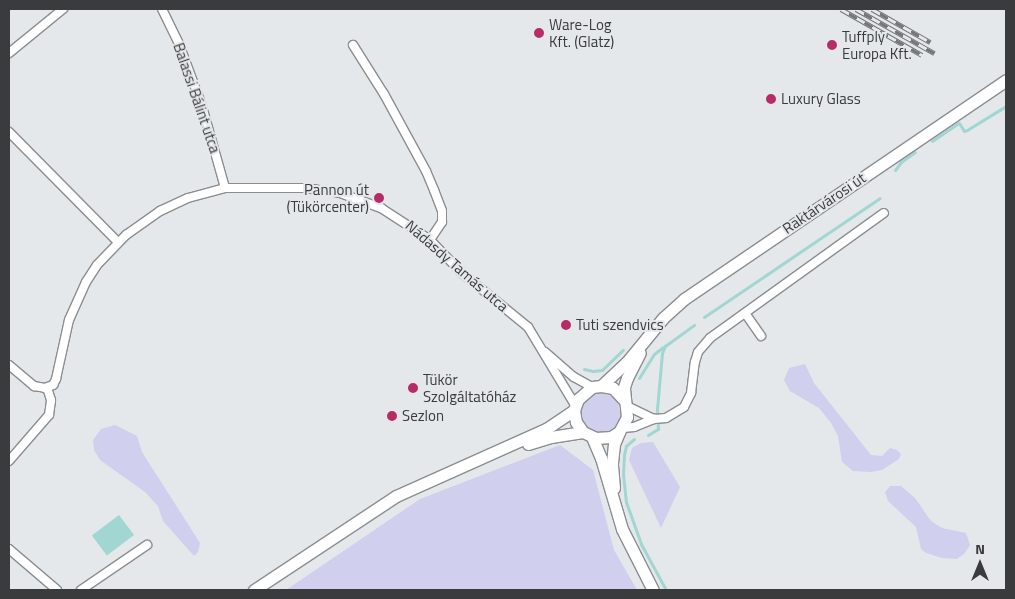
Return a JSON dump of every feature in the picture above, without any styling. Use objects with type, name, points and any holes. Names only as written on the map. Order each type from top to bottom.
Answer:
[{"type":"main road","name":"Raktárvárosi út","points":[[476,461],[554,424],[575,407],[582,394],[597,386],[626,363],[663,318],[684,299],[1006,80]]},
{"type":"main road","name":"Raktárvárosi út","points":[[616,509],[612,463],[614,444],[627,418],[627,378],[649,335]]},
{"type":"main road","points":[[597,386],[618,392],[626,403]]},
{"type":"main road","points":[[575,407],[576,422],[587,434],[601,458],[628,543],[653,590]]},
{"type":"main road","points":[[254,590],[383,503],[414,486],[476,461],[551,437],[587,434],[606,438],[621,430]]},
{"type":"street","points":[[9,53],[62,9]]},
{"type":"street","name":"Balassi Bálint utca","points":[[162,9],[179,44],[202,106],[225,188]]},
{"type":"street","points":[[353,45],[384,94],[426,171],[442,210],[442,222],[430,240]]},
{"type":"street","points":[[9,132],[118,242]]},
{"type":"street","name":"Nádasdy Tamás utca","points":[[47,388],[53,385],[56,379],[65,330],[79,296],[98,265],[118,242],[143,222],[169,206],[199,195],[225,188],[280,187],[340,194],[381,208],[430,240],[462,274],[528,327],[545,352],[574,378],[597,386]]},
{"type":"street","points":[[621,430],[654,419],[666,418],[684,407],[692,393],[693,373],[698,352],[710,338],[884,213]]},
{"type":"street","points":[[745,313],[761,336]]},
{"type":"street","name":"Nádasdy Tamás utca","points":[[545,352],[548,362],[575,407]]},
{"type":"street","points":[[9,365],[34,386],[47,388],[51,400],[49,415],[9,461]]},
{"type":"street","points":[[626,403],[654,419]]},
{"type":"street","points":[[81,590],[147,545]]},
{"type":"street","points":[[9,550],[57,590]]},
{"type":"shaded area","points":[[805,364],[814,383],[871,455],[882,456],[890,448],[897,450],[901,454],[899,459],[882,470],[871,472],[853,471],[842,462],[838,436],[831,423],[819,408],[790,391],[784,380],[789,368]]},
{"type":"shaded area","points":[[600,393],[614,399],[620,413],[614,427],[600,433],[586,427],[580,413],[586,399]]},
{"type":"shaded area","points":[[115,425],[137,436],[142,452],[200,543],[198,552],[194,556],[163,521],[158,506],[145,492],[100,460],[94,450],[93,440],[101,429]]},
{"type":"shaded area","points":[[653,442],[680,487],[661,528],[629,460],[632,448],[641,443]]},
{"type":"shaded area","points":[[560,445],[593,470],[614,550],[637,590],[286,590],[420,499]]},
{"type":"shaded area","points":[[890,486],[901,486],[915,498],[931,521],[942,528],[966,533],[970,545],[965,553],[957,559],[942,558],[926,553],[921,549],[916,527],[888,501],[885,492]]},
{"type":"shaded area","points":[[119,515],[134,535],[107,555],[92,535]]},
{"type":"waterway","points":[[932,141],[959,123],[964,131],[967,130],[1006,106]]},
{"type":"waterway","points":[[895,170],[901,162],[915,152]]},
{"type":"waterway","points":[[704,317],[880,198]]},
{"type":"waterway","points":[[648,435],[658,429],[657,409],[662,353],[665,346],[694,325]]},
{"type":"waterway","points":[[639,378],[654,354],[663,347]]},
{"type":"waterway","points":[[584,369],[602,370],[623,350]]},
{"type":"waterway","points":[[634,439],[626,446],[624,455],[623,474],[626,502],[641,544],[666,590]]},
{"type":"railway","points":[[841,9],[922,55]]},
{"type":"railway","points":[[856,9],[934,53]]},
{"type":"railway","points":[[872,9],[930,42]]},
{"type":"place","name":"Ware-Log Kft. (Glatz)","points":[[539,33]]},
{"type":"place","name":"Tuffply Europa Kft.","points":[[832,45]]},
{"type":"place","name":"Luxury Glass","points":[[771,99]]},
{"type":"place","name":"Pannon út (Tükörcenter)","points":[[379,198]]},
{"type":"place","name":"Tuti szendvics","points":[[566,325]]},
{"type":"place","name":"Tükör Szolgáltatóház","points":[[413,388]]},
{"type":"place","name":"Sezlon","points":[[392,416]]}]
